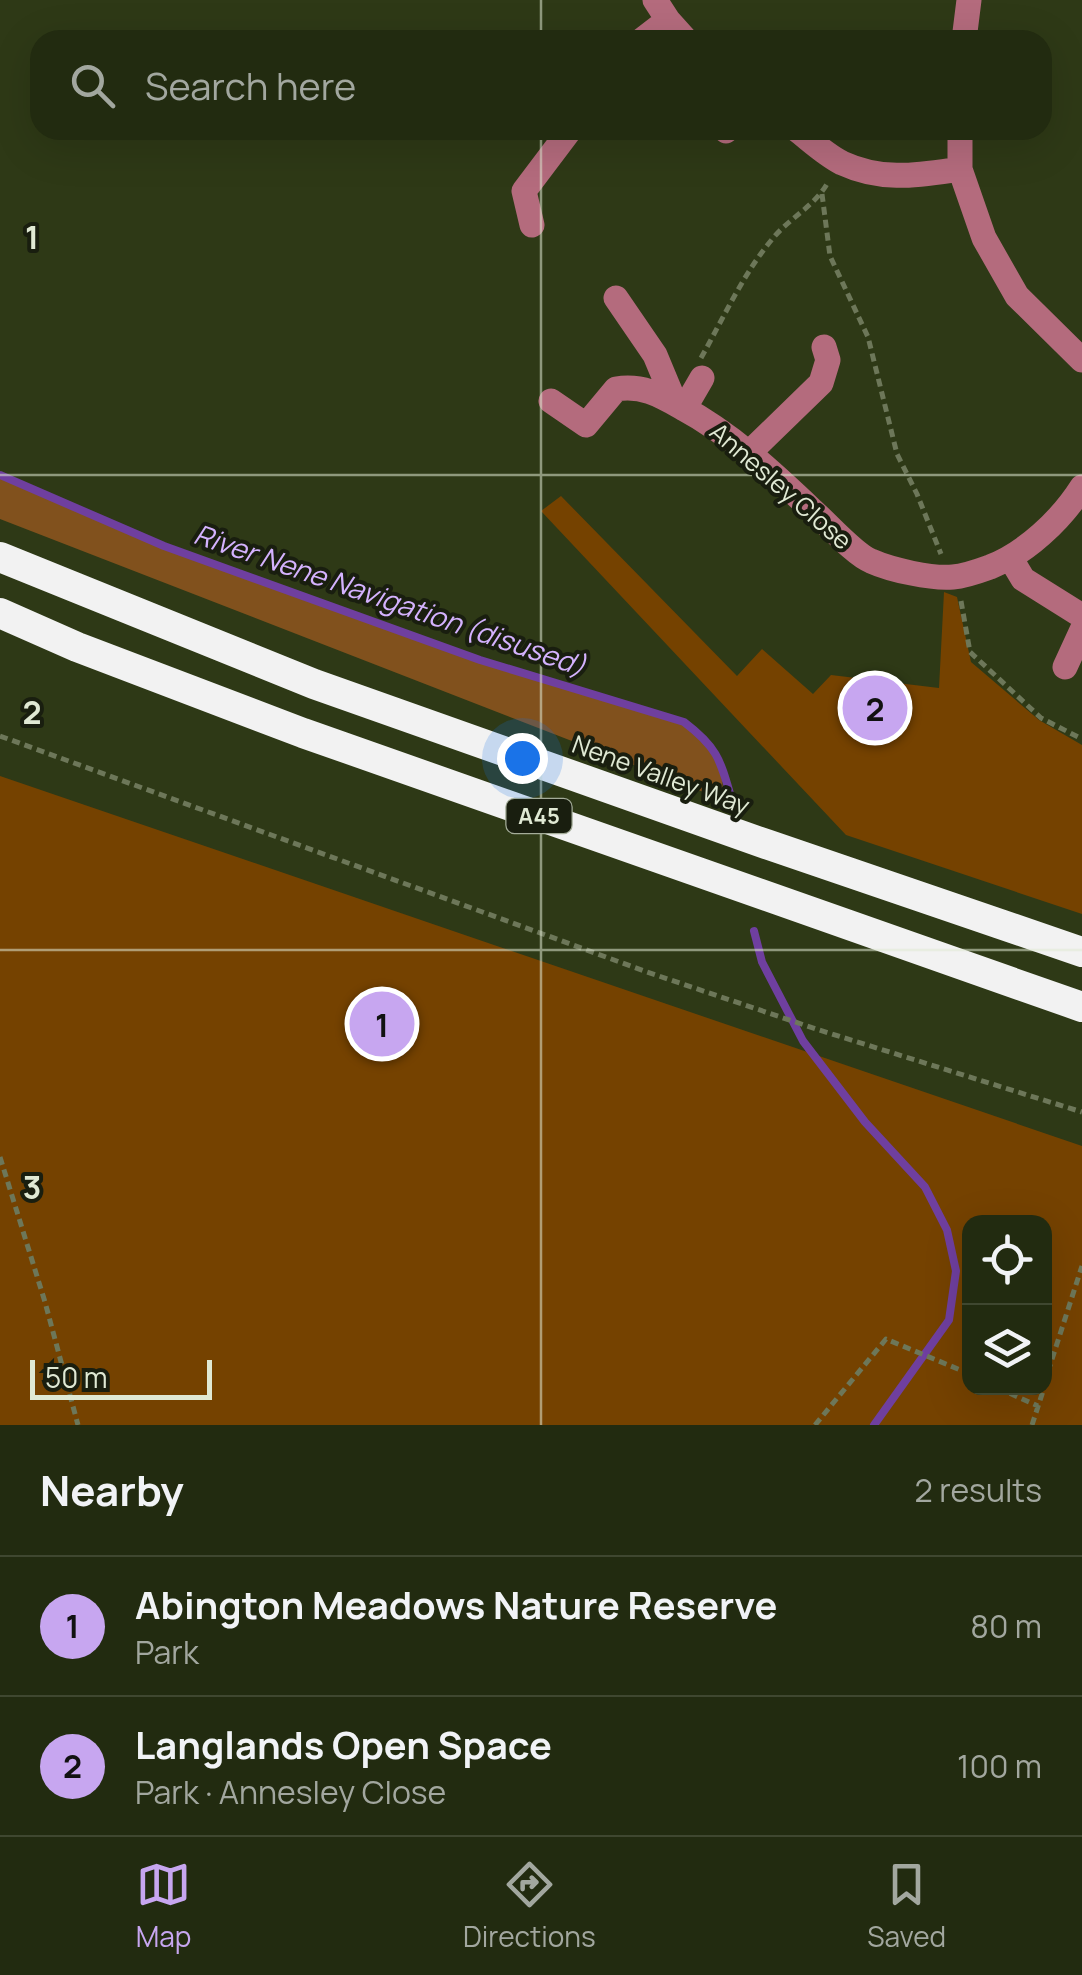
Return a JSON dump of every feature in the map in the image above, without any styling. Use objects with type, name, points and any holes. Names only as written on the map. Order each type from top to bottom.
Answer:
[{"type":"highway","name":"Nene Valley Way","points":[[0,557],[314,684],[1082,952]]},
{"type":"highway","name":"A45","points":[[0,613],[77,647],[303,733],[1082,1007]]},
{"type":"street","points":[[966,30],[970,0]]},
{"type":"street","points":[[661,10],[678,30]]},
{"type":"street","points":[[532,225],[524,192],[563,140]]},
{"type":"street","points":[[810,140],[839,162],[877,176],[960,168]]},
{"type":"street","points":[[960,140],[960,168],[984,238],[1017,296],[1082,360]]},
{"type":"street","points":[[616,298],[656,355],[680,406]]},
{"type":"street","points":[[750,452],[821,383],[828,360],[824,346]]},
{"type":"street","name":"Annesley Close","points":[[680,406],[702,378]]},
{"type":"street","name":"Annesley Close","points":[[551,401],[586,425],[616,389],[649,390],[712,424],[750,452],[867,560],[907,572],[951,578],[1011,559],[1040,535],[1082,488]]},
{"type":"street","points":[[1011,559],[1023,580],[1082,616]]},
{"type":"street","points":[[1065,668],[1082,630]]},
{"type":"path","points":[[702,378],[699,361],[746,277],[775,236],[822,194],[839,162]]},
{"type":"path","points":[[822,194],[830,256],[868,337],[897,454],[962,603],[970,652],[1041,718],[1082,739]]},
{"type":"path","points":[[0,736],[773,1015],[1082,1112]]},
{"type":"path","points":[[0,1157],[46,1302],[78,1425]]},
{"type":"path","points":[[1052,1361],[1082,1266]]},
{"type":"path","points":[[815,1425],[886,1338],[962,1371]]},
{"type":"path","points":[[1014,1395],[1038,1406]]},
{"type":"path","points":[[1032,1425],[1041,1395]]},
{"type":"shaded area","points":[[0,475],[164,546],[480,660],[684,722],[716,755],[724,800],[0,519]]},
{"type":"shaded area","points":[[561,496],[737,676],[762,649],[813,694],[831,675],[939,688],[944,592],[957,597],[971,662],[1039,720],[1082,745],[1082,914],[846,835],[541,511]]},
{"type":"shaded area","points":[[0,776],[1082,1146],[1082,1425],[0,1425]]},
{"type":"waterway","name":"River Nene Navigation (disused)","points":[[0,475],[164,546],[480,660],[684,722],[716,755],[731,797]]},
{"type":"waterway","name":"River Nene Navigation (disused)","points":[[754,931],[762,962],[803,1041],[865,1122],[925,1187],[947,1230],[956,1271],[949,1320],[874,1425]]},
{"type":"place","name":"Langlands Open Space","points":[[875,708]]},
{"type":"place","name":"Abington Meadows Nature Reserve","points":[[382,1024]]}]
